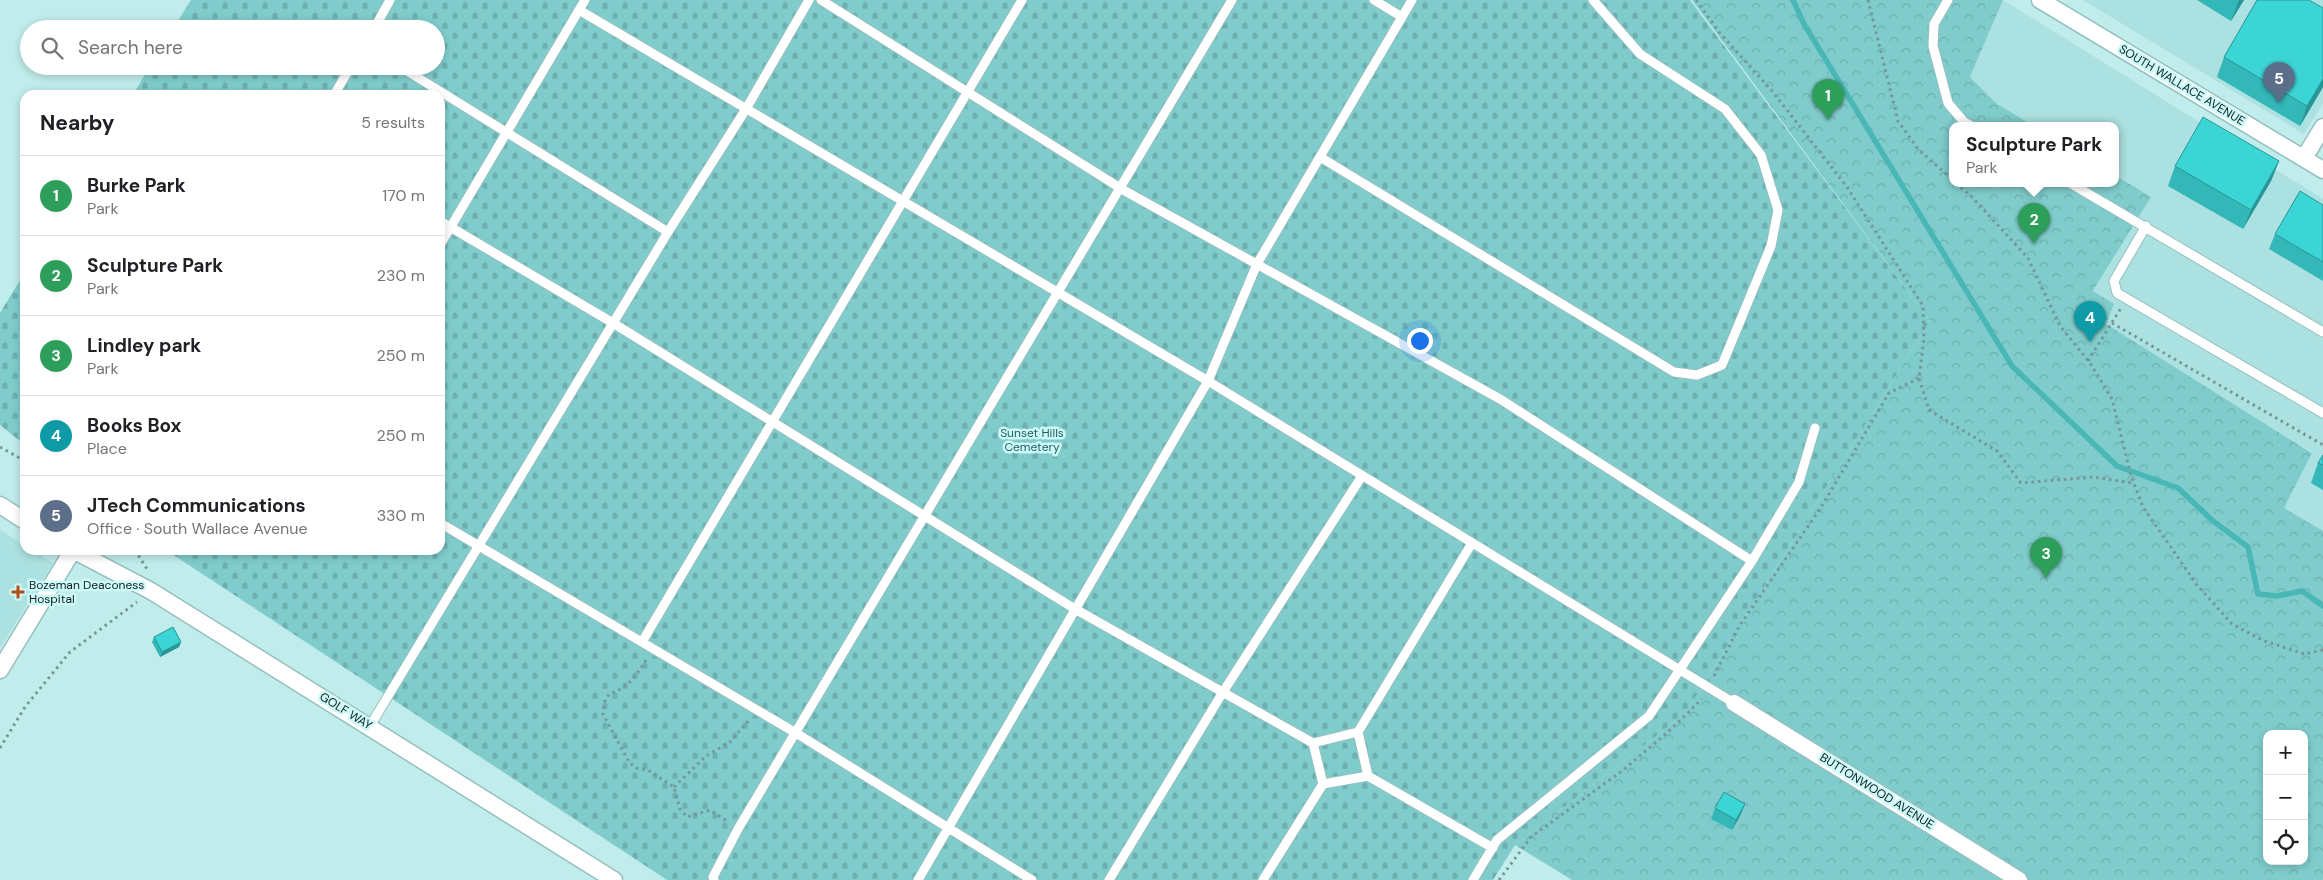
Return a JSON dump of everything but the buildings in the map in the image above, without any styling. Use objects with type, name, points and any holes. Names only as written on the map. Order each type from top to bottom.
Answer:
[{"type":"street","name":"SOUTH WALLACE AVENUE","points":[[2045,1],[2323,170]]},
{"type":"street","points":[[2304,158],[2323,127]]},
{"type":"street","points":[[0,505],[20,517]]},
{"type":"street","points":[[0,670],[70,555]]},
{"type":"street","name":"GOLF WAY","points":[[83,555],[151,591],[614,880]]},
{"type":"street","name":"BUTTONWOOD AVENUE","points":[[1734,704],[2019,880]]},
{"type":"lane","points":[[379,20],[390,0]]},
{"type":"lane","points":[[445,236],[585,0]]},
{"type":"lane","points":[[370,726],[668,232],[746,109],[809,0]]},
{"type":"lane","points":[[821,0],[1120,188],[1500,400],[1752,561]]},
{"type":"lane","points":[[642,642],[1022,0]]},
{"type":"lane","points":[[714,880],[713,877],[738,829],[1232,0]]},
{"type":"lane","points":[[1374,0],[1402,17]]},
{"type":"lane","points":[[918,880],[1208,381],[1256,264],[1412,0]]},
{"type":"lane","points":[[1320,157],[1674,372],[1697,375],[1722,365],[1771,246],[1778,210],[1761,155],[1725,109],[1640,54],[1593,0]]},
{"type":"lane","points":[[1948,0],[1934,24],[1933,46],[1948,103],[1967,122]]},
{"type":"lane","points":[[579,10],[1208,381],[1734,704]]},
{"type":"lane","points":[[337,90],[346,75]]},
{"type":"lane","points":[[414,75],[438,90]]},
{"type":"lane","points":[[445,94],[668,232]]},
{"type":"lane","points":[[2077,187],[2323,332]]},
{"type":"lane","points":[[445,224],[613,323],[1075,609],[1313,743],[1358,732]]},
{"type":"lane","points":[[2146,226],[2114,280],[2117,293],[2322,412]]},
{"type":"lane","points":[[1473,880],[1497,840],[1649,716],[1752,561],[1799,482],[1815,428]]},
{"type":"lane","points":[[1109,880],[1223,692],[1362,476]]},
{"type":"lane","points":[[445,526],[796,733],[1032,880]]},
{"type":"lane","points":[[1368,776],[1358,732],[1472,543]]},
{"type":"lane","points":[[1263,880],[1323,784],[1313,743]]},
{"type":"lane","points":[[1323,784],[1368,776],[1493,848]]},
{"type":"path","points":[[1696,0],[1719,32],[1772,91],[1847,188],[1923,306],[1924,339],[1919,378],[1929,410],[1997,451],[2021,483],[2093,477],[2133,483]]},
{"type":"path","points":[[1868,0],[1898,121],[1918,149],[1949,176]]},
{"type":"path","points":[[1960,187],[2028,258],[2060,326],[2088,361],[2112,399],[2130,476],[2143,507],[2196,585],[2232,624],[2262,640],[2304,654],[2323,650]]},
{"type":"path","points":[[2088,361],[2126,298]]},
{"type":"path","points":[[2112,322],[2323,445]]},
{"type":"path","points":[[0,447],[20,458]]},
{"type":"path","points":[[0,748],[25,707],[70,652],[151,591]]},
{"type":"path","points":[[654,649],[630,682],[619,691],[609,694],[605,701],[603,714],[629,762],[636,768],[648,770],[674,787],[680,809],[687,818],[710,810],[738,829]]},
{"type":"path","points":[[674,787],[706,756],[730,742],[757,710]]},
{"type":"shaded area","points":[[2003,0],[2323,199],[2323,531],[2283,509],[2312,452],[2105,324],[2093,292],[2151,197],[2119,177],[2119,122],[2027,122],[1996,103],[1970,77]]},
{"type":"shaded area","points":[[2083,0],[2323,0],[2323,103],[2304,134]]},
{"type":"shaded area","name":"Bozeman Deaconess Hospital","points":[[0,530],[20,543],[20,555],[40,555],[53,563],[0,648]]},
{"type":"green space","name":"Sunset Hills Cemetery","points":[[191,0],[1690,0],[1930,321],[1685,714],[1515,845],[1493,880],[667,880],[174,555],[445,555],[445,90],[136,90],[145,75],[445,75],[445,20],[179,20]]},
{"type":"green space","points":[[1692,0],[2003,0],[1970,77],[1996,103],[2027,122],[1949,122],[1949,187],[2119,187],[2119,177],[2151,197],[2093,291],[2114,304],[2106,324],[2312,453],[2284,508],[2323,531],[2323,880],[1572,880],[1515,845],[1685,714],[1930,321]]},
{"type":"green space","points":[[20,280],[20,441],[0,425],[0,313]]},
{"type":"waterway","points":[[1793,0],[1804,24],[2012,366],[2117,466],[2178,488],[2213,521],[2248,547],[2258,594],[2277,596],[2302,591],[2323,606]]},
{"type":"place","name":"JTech Communications","points":[[2279,103]]},
{"type":"place","name":"Burke Park","points":[[1828,120]]},
{"type":"place","name":"Sculpture Park","points":[[2034,244]]},
{"type":"place","name":"Books Box","points":[[2090,342]]},
{"type":"place","name":"Lindley park","points":[[2046,578]]},
{"type":"place","name":"Bozeman Deaconess Hospital","points":[[18,592]]}]
